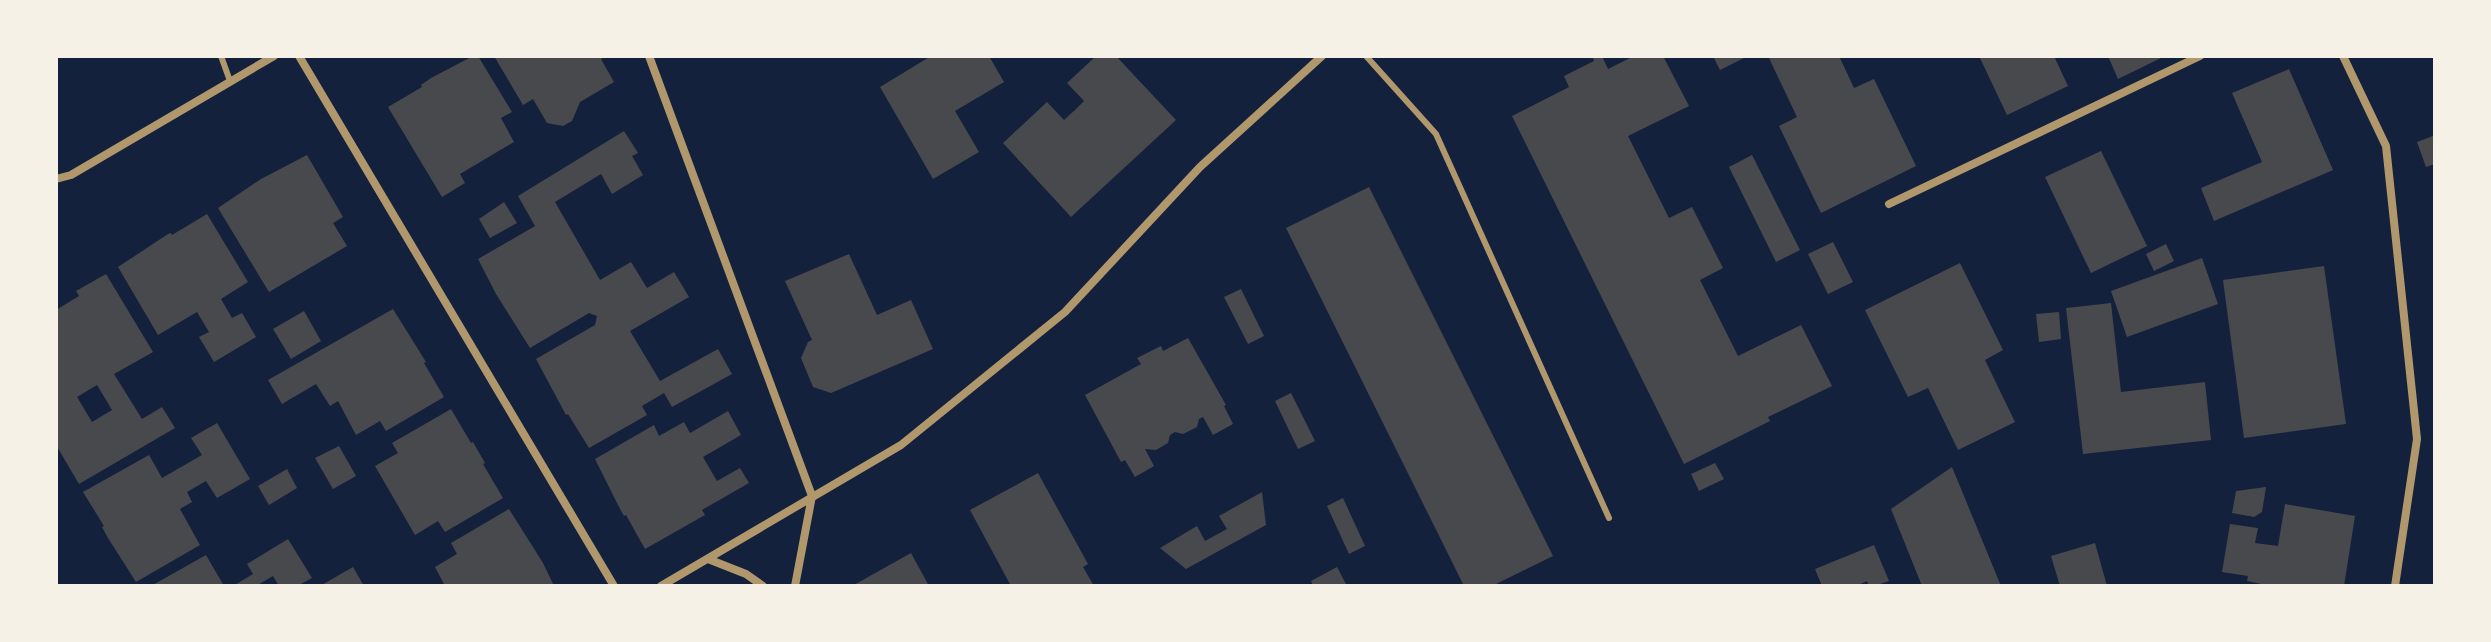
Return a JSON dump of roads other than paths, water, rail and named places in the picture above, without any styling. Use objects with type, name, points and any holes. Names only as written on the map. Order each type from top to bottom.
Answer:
[{"type":"street","points":[[56,179],[71,175],[274,56]]},
{"type":"street","points":[[299,56],[614,586]]},
{"type":"street","points":[[649,56],[812,496],[795,586]]},
{"type":"street","points":[[661,586],[901,445],[1065,312],[1200,167],[1322,56]]},
{"type":"street","points":[[1889,204],[2200,56]]},
{"type":"street","points":[[2343,56],[2386,146],[2417,439],[2395,586]]},
{"type":"street","points":[[708,559],[746,574],[763,586]]},
{"type":"lane","points":[[221,56],[230,81]]},
{"type":"lane","points":[[1366,56],[1436,134],[1609,518]]}]
